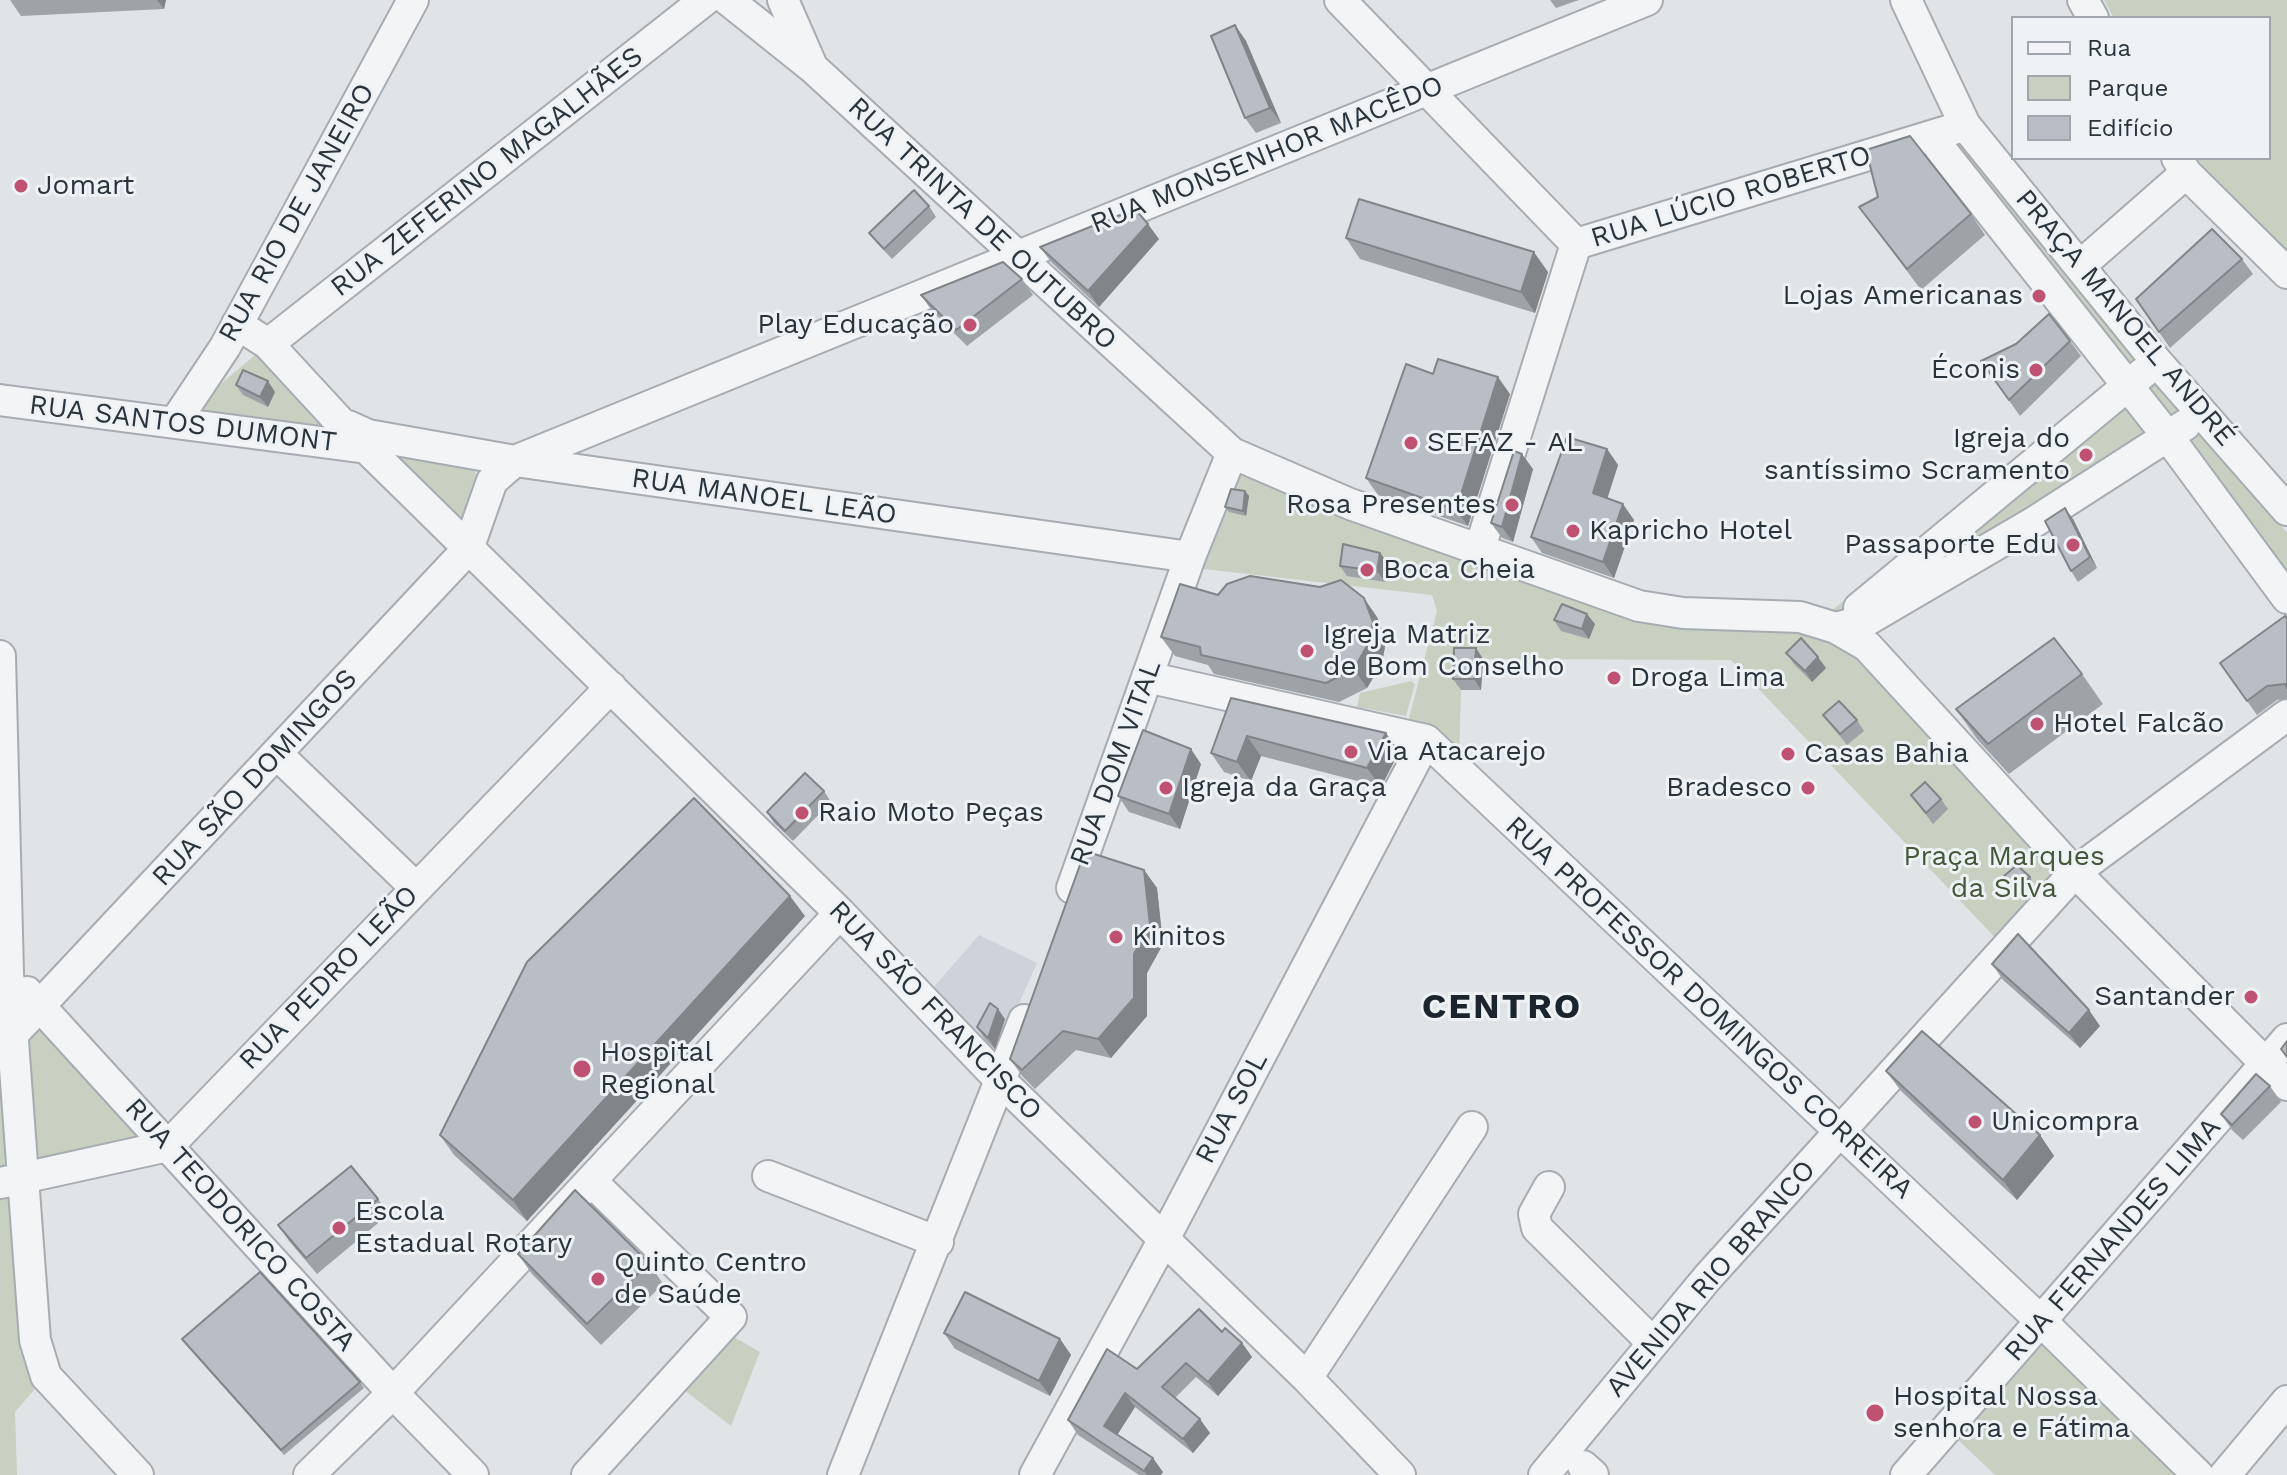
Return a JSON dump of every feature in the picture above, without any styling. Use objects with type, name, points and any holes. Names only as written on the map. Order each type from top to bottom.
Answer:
[{"type":"street","name":"RUA RIO DE JANEIRO","points":[[175,422],[237,324],[413,0]]},
{"type":"street","name":"RUA ZEFERINO MAGALHÃES","points":[[268,344],[705,0]]},
{"type":"street","name":"RUA TRINTA DE OUTUBRO","points":[[728,0],[813,68],[1232,453],[1350,504],[1639,606],[1683,613],[1800,617],[1836,628],[1867,646],[2075,872],[2277,1074]]},
{"type":"street","points":[[783,0],[813,68]]},
{"type":"street","points":[[1340,0],[1576,244]]},
{"type":"street","name":"RUA MONSENHOR MACÊDO","points":[[468,549],[492,481],[515,461],[1647,0]]},
{"type":"street","name":"PRAÇA MANOEL ANDRÉ","points":[[1906,0],[1965,125],[2157,362],[2287,510]]},
{"type":"street","name":"RUA LÚCIO ROBERTO","points":[[1479,551],[1576,244],[1965,125]]},
{"type":"street","points":[[1939,147],[2169,438],[2287,598]]},
{"type":"street","points":[[2081,265],[2182,165],[2287,273]]},
{"type":"street","name":"RUA SÃO FRANCISCO","points":[[237,324],[268,344],[340,422],[840,913],[1002,1082],[1307,1378],[1400,1475]]},
{"type":"street","points":[[1836,628],[2157,362]]},
{"type":"street","name":"RUA SANTOS DUMONT","points":[[0,400],[367,448]]},
{"type":"street","points":[[1836,628],[1869,619],[2169,438],[2200,410]]},
{"type":"street","name":"RUA MANOEL LEÃO","points":[[340,422],[368,435],[515,461],[1190,557]]},
{"type":"street","name":"RUA DOM VITAL","points":[[1061,917],[1190,557],[1232,453]]},
{"type":"street","name":"RUA SÃO DOMINGOS","points":[[13,1034],[468,549]]},
{"type":"street","points":[[0,656],[8,973],[13,1034],[11,1180],[35,1340],[46,1376],[138,1475]]},
{"type":"street","points":[[1147,677],[1426,740]]},
{"type":"street","name":"RUA PEDRO LEÃO","points":[[168,1146],[611,687]]},
{"type":"street","name":"AVENIDA RIO BRANCO","points":[[1544,1475],[1653,1343],[1838,1132],[2075,872],[2287,715]]},
{"type":"street","name":"RUA PROFESSOR DOMINGOS CORREIRA","points":[[1426,740],[2042,1322],[2198,1475]]},
{"type":"street","name":"RUA SOL","points":[[1035,1475],[1164,1239],[1426,740]]},
{"type":"street","points":[[278,755],[416,888]]},
{"type":"street","points":[[309,1475],[393,1393],[840,913]]},
{"type":"street","name":"RUA TEODORICO COSTA","points":[[8,973],[393,1393],[473,1475]]},
{"type":"street","points":[[843,1475],[1002,1082],[1034,992]]},
{"type":"street","name":"RUA FERNANDES LIMA","points":[[1906,1475],[2042,1322],[2277,1074],[2287,1039]]},
{"type":"street","points":[[1307,1378],[1472,1127]]},
{"type":"street","points":[[11,1180],[168,1146]]},
{"type":"street","points":[[768,1176],[938,1242]]},
{"type":"street","points":[[587,1475],[731,1317],[592,1182]]},
{"type":"street","points":[[1549,1187],[1534,1214],[1537,1228],[1653,1343]]},
{"type":"street","points":[[2225,1475],[2287,1401]]},
{"type":"shaded area","points":[[979,935],[1037,963],[995,1057],[932,989]]},
{"type":"green space","points":[[2104,0],[2287,0],[2287,252],[2195,160],[2271,160],[2271,16],[2113,16]]},
{"type":"green space","points":[[1963,137],[2287,533],[2287,618],[2173,452],[1914,598],[1870,637],[1817,622],[1964,506],[2110,380],[1930,151]]},
{"type":"green space","points":[[260,351],[328,428],[186,413]]},
{"type":"green space","points":[[358,436],[472,467],[480,482],[463,532]]},
{"type":"green space","name":"Praça Marques da Silva","points":[[1236,465],[1618,616],[1802,627],[1851,650],[2065,862],[2287,730],[2005,948],[1731,660],[1462,659],[1459,759],[1408,722],[1437,611],[1432,595],[1195,568]]},
{"type":"green space","points":[[0,656],[8,973],[168,1146],[22,1178],[46,1376],[15,1412],[17,1475],[0,1475]]},
{"type":"green space","points":[[1411,681],[1415,684],[1406,716],[1357,707],[1360,693]]},
{"type":"green space","points":[[725,1332],[760,1352],[731,1426],[680,1387]]},
{"type":"green space","points":[[2040,1341],[2184,1475],[1995,1475],[1954,1436]]},
{"type":"building","points":[[1235,25],[1270,108],[1245,118],[1211,36]]},
{"type":"building","points":[[1910,136],[1971,214],[1907,269],[1859,207],[1878,197],[1866,150]]},
{"type":"building","points":[[914,190],[929,206],[884,249],[869,233]]},
{"type":"building","points":[[1359,199],[1534,252],[1521,292],[1346,238]]},
{"type":"building","points":[[1135,209],[1148,224],[1088,291],[1040,247]]},
{"type":"building","points":[[2212,229],[2242,259],[2159,332],[2136,299]]},
{"type":"building","points":[[1003,262],[1022,279],[956,330],[921,295]]},
{"type":"building","points":[[2049,314],[2070,341],[2009,400],[1981,361],[2016,344]]},
{"type":"building","points":[[1438,359],[1498,377],[1456,510],[1366,478],[1406,364],[1433,374]]},
{"type":"building","points":[[243,370],[268,381],[260,397],[236,385]]},
{"type":"building","points":[[1567,437],[1607,449],[1593,493],[1623,504],[1603,562],[1531,537]]},
{"type":"building","points":[[1514,451],[1522,454],[1502,527],[1491,523]]},
{"type":"building","points":[[1231,489],[1245,491],[1243,511],[1225,507]]},
{"type":"building","name":"Passaporte Edu","points":[[2065,508],[2090,557],[2071,571],[2045,521]]},
{"type":"building","points":[[1343,544],[1380,553],[1377,571],[1340,566]]},
{"type":"building","name":"Igreja Matriz de Bom Conselho","points":[[1250,576],[1320,587],[1341,580],[1364,598],[1373,622],[1368,644],[1354,669],[1326,683],[1201,655],[1200,647],[1161,637],[1180,584],[1218,595],[1227,584]]},
{"type":"building","points":[[1562,604],[1587,614],[1582,629],[1554,620]]},
{"type":"building","points":[[2285,616],[2287,688],[2285,684],[2267,686],[2247,701],[2220,663]]},
{"type":"building","points":[[1801,638],[1818,657],[1805,671],[1786,653]]},
{"type":"building","points":[[2054,638],[2082,674],[1988,744],[1956,709]]},
{"type":"building","points":[[1454,648],[1476,648],[1474,679],[1453,679]]},
{"type":"building","points":[[1231,698],[1386,733],[1367,768],[1247,736],[1237,762],[1211,753]]},
{"type":"building","points":[[1839,701],[1857,720],[1840,734],[1823,715]]},
{"type":"building","points":[[1143,730],[1191,749],[1169,814],[1118,796]]},
{"type":"building","points":[[805,773],[824,791],[785,831],[767,812]]},
{"type":"building","points":[[1925,782],[1941,799],[1926,813],[1911,795]]},
{"type":"building","name":"Hospital Regional","points":[[694,798],[790,896],[513,1200],[440,1135],[527,962]]},
{"type":"building","points":[[1085,851],[1144,870],[1150,925],[1134,954],[1134,998],[1098,1039],[1063,1031],[1022,1070],[1010,1059]]},
{"type":"building","points":[[2017,865],[2030,877],[2018,888],[2004,876]]},
{"type":"building","points":[[2018,934],[2089,1010],[2069,1033],[1992,964]]},
{"type":"building","points":[[990,1003],[998,1009],[988,1038],[977,1027]]},
{"type":"building","name":"Unicompra","points":[[1922,1031],[2040,1135],[2003,1180],[1886,1071]]},
{"type":"building","points":[[2287,1041],[2287,1057],[2281,1049]]},
{"type":"building","points":[[2256,1074],[2270,1086],[2232,1125],[2221,1114]]},
{"type":"building","points":[[351,1166],[378,1199],[306,1258],[278,1225]]},
{"type":"building","name":"Quinto Centro de Saúde","points":[[575,1190],[649,1263],[587,1324],[518,1254]]},
{"type":"building","points":[[260,1272],[360,1382],[281,1450],[182,1339]]},
{"type":"building","points":[[965,1292],[1060,1339],[1039,1381],[944,1333]]},
{"type":"building","points":[[1199,1309],[1222,1332],[1225,1328],[1242,1343],[1208,1382],[1186,1363],[1162,1387],[1200,1419],[1183,1439],[1125,1393],[1104,1426],[1153,1458],[1144,1471],[1068,1420],[1107,1349],[1137,1369]]},
{"type":"place","name":"Jomart","points":[[21,186]]},
{"type":"place","name":"Lojas Americanas","points":[[2039,296]]},
{"type":"place","name":"Play Educação","points":[[970,325]]},
{"type":"place","name":"Éconis","points":[[2036,370]]},
{"type":"place","name":"SEFAZ - AL","points":[[1411,443]]},
{"type":"place","name":"Igreja do santíssimo Scramento","points":[[2086,455]]},
{"type":"place","name":"Rosa Presentes","points":[[1512,505]]},
{"type":"place","name":"Kapricho Hotel","points":[[1573,531]]},
{"type":"place","name":"Passaporte Edu","points":[[2073,545]]},
{"type":"place","name":"Boca Cheia","points":[[1367,570]]},
{"type":"place","name":"Igreja Matriz de Bom Conselho","points":[[1307,651]]},
{"type":"place","name":"Droga Lima","points":[[1614,678]]},
{"type":"place","name":"Hotel Falcão","points":[[2037,724]]},
{"type":"place","name":"Via Atacarejo","points":[[1351,752]]},
{"type":"place","name":"Casas Bahia","points":[[1788,754]]},
{"type":"place","name":"Igreja da Graça","points":[[1166,788]]},
{"type":"place","name":"Bradesco","points":[[1808,788]]},
{"type":"place","name":"Raio Moto Peças","points":[[802,813]]},
{"type":"place","name":"Kinitos","points":[[1116,937]]},
{"type":"place","name":"Santander","points":[[2251,997]]},
{"type":"place","name":"Hospital Regional","points":[[582,1069]]},
{"type":"place","name":"Unicompra","points":[[1975,1122]]},
{"type":"place","name":"Escola Estadual Rotary","points":[[339,1228]]},
{"type":"place","name":"Quinto Centro de Saúde","points":[[598,1279]]},
{"type":"place","name":"Hospital Nossa senhora e Fátima","points":[[1875,1413]]},
{"type":"district","name":"CENTRO","points":[[1502,1007]]}]
